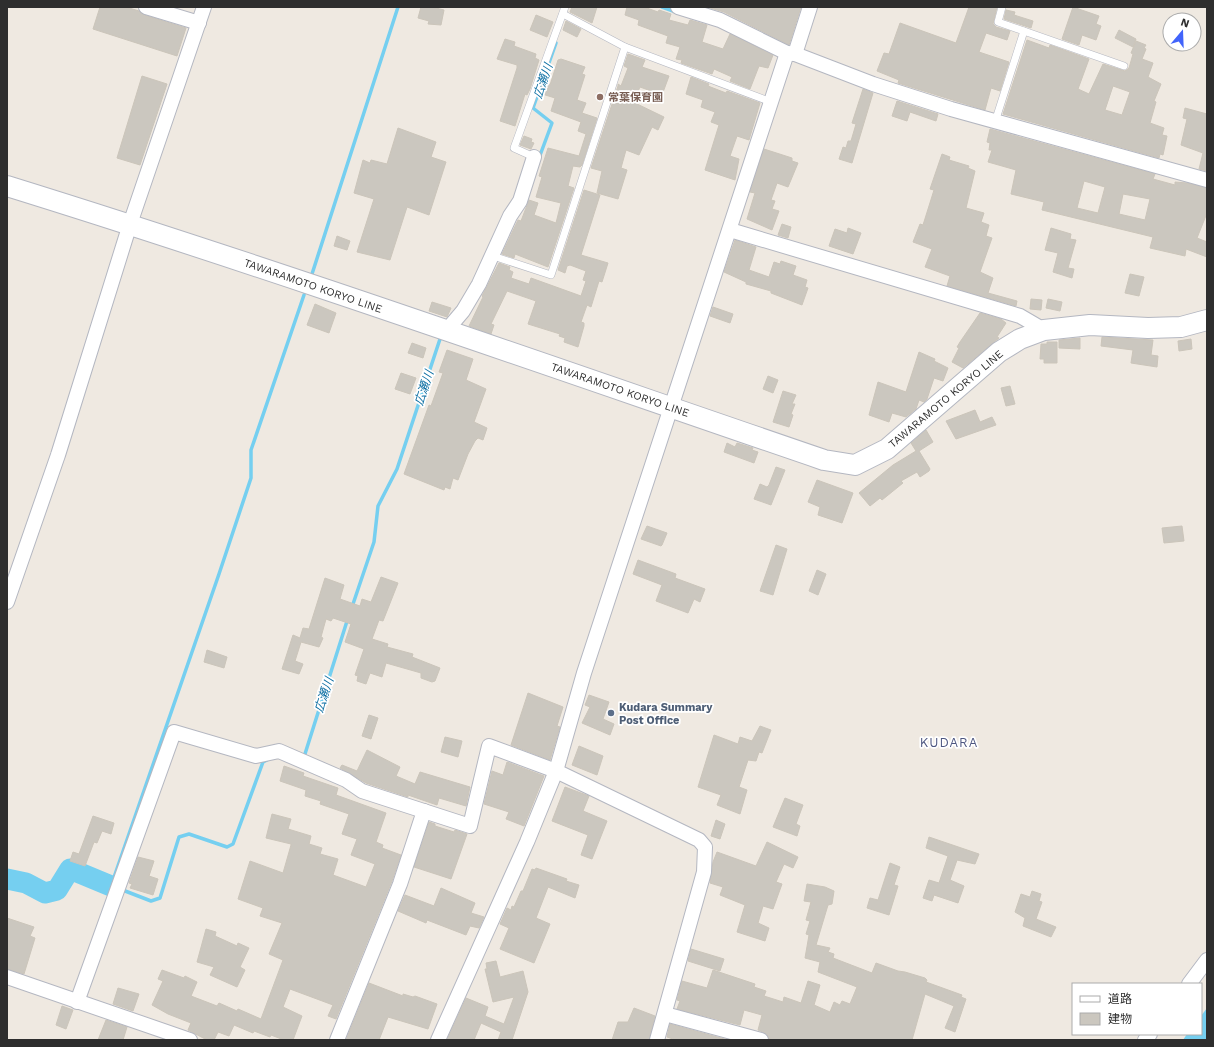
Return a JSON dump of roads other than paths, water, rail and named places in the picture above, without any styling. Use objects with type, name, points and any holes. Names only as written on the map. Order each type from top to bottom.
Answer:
[{"type":"main road","name":"TAWARAMOTO KORYO LINE","points":[[7,186],[130,224],[824,460],[855,465],[888,449],[999,352],[1020,339],[1044,330],[1090,326],[1148,328],[1182,327],[1207,320]]},
{"type":"street","points":[[146,7],[199,23]]},
{"type":"street","points":[[7,602],[58,455],[130,224],[204,7]]},
{"type":"street","points":[[678,7],[725,22],[791,53],[873,84],[996,122],[1207,180]]},
{"type":"street","points":[[438,1040],[528,842],[556,771],[584,673],[771,102],[810,7]]},
{"type":"street","points":[[446,331],[464,311],[496,257],[510,216],[520,200],[534,157]]},
{"type":"street","points":[[730,230],[1020,316],[1044,330]]},
{"type":"street","points":[[77,1002],[174,732],[256,756],[279,751],[346,780],[362,791],[470,826],[489,746],[556,771],[699,840],[704,846],[704,872],[657,1040]]},
{"type":"street","points":[[337,1040],[400,884],[424,811]]},
{"type":"street","points":[[1190,983],[1207,960]]},
{"type":"street","points":[[7,977],[190,1040]]},
{"type":"street","points":[[665,1014],[761,1040]]},
{"type":"lane","points":[[1002,7],[998,22],[1124,66]]},
{"type":"lane","points":[[534,157],[514,148],[565,13],[625,47],[771,102]]},
{"type":"lane","points":[[996,122],[1024,31]]},
{"type":"lane","points":[[496,257],[551,275],[625,47]]},
{"type":"water","points":[[1207,1008],[1207,1040],[1183,1040],[1186,1035],[1202,1035],[1202,1015]]},
{"type":"waterway","name":"広瀬川","points":[[312,274],[398,7]]},
{"type":"waterway","name":"広瀬川","points":[[662,7],[676,12]]},
{"type":"waterway","name":"広瀬川","points":[[539,158],[552,123],[533,108],[556,43]]},
{"type":"waterway","name":"広瀬川","points":[[114,887],[111,886],[251,478],[251,450],[304,295]]},
{"type":"waterway","name":"広瀬川","points":[[352,607],[374,542],[378,506],[397,469],[440,339]]},
{"type":"waterway","name":"広瀬川","points":[[304,757],[348,618]]},
{"type":"waterway","name":"広瀬川","points":[[120,889],[151,901],[160,898],[179,837],[189,834],[227,847],[233,844],[263,762],[267,760]]},
{"type":"waterway","name":"広瀬川","points":[[7,879],[26,883],[45,893],[57,890],[70,869],[111,886]]},
{"type":"place","name":"常葉保育園","points":[[600,97]]},
{"type":"place","name":"Kudara Summary Post Office","points":[[611,713]]},
{"type":"district","name":"KUDARA","points":[[949,742]]}]
